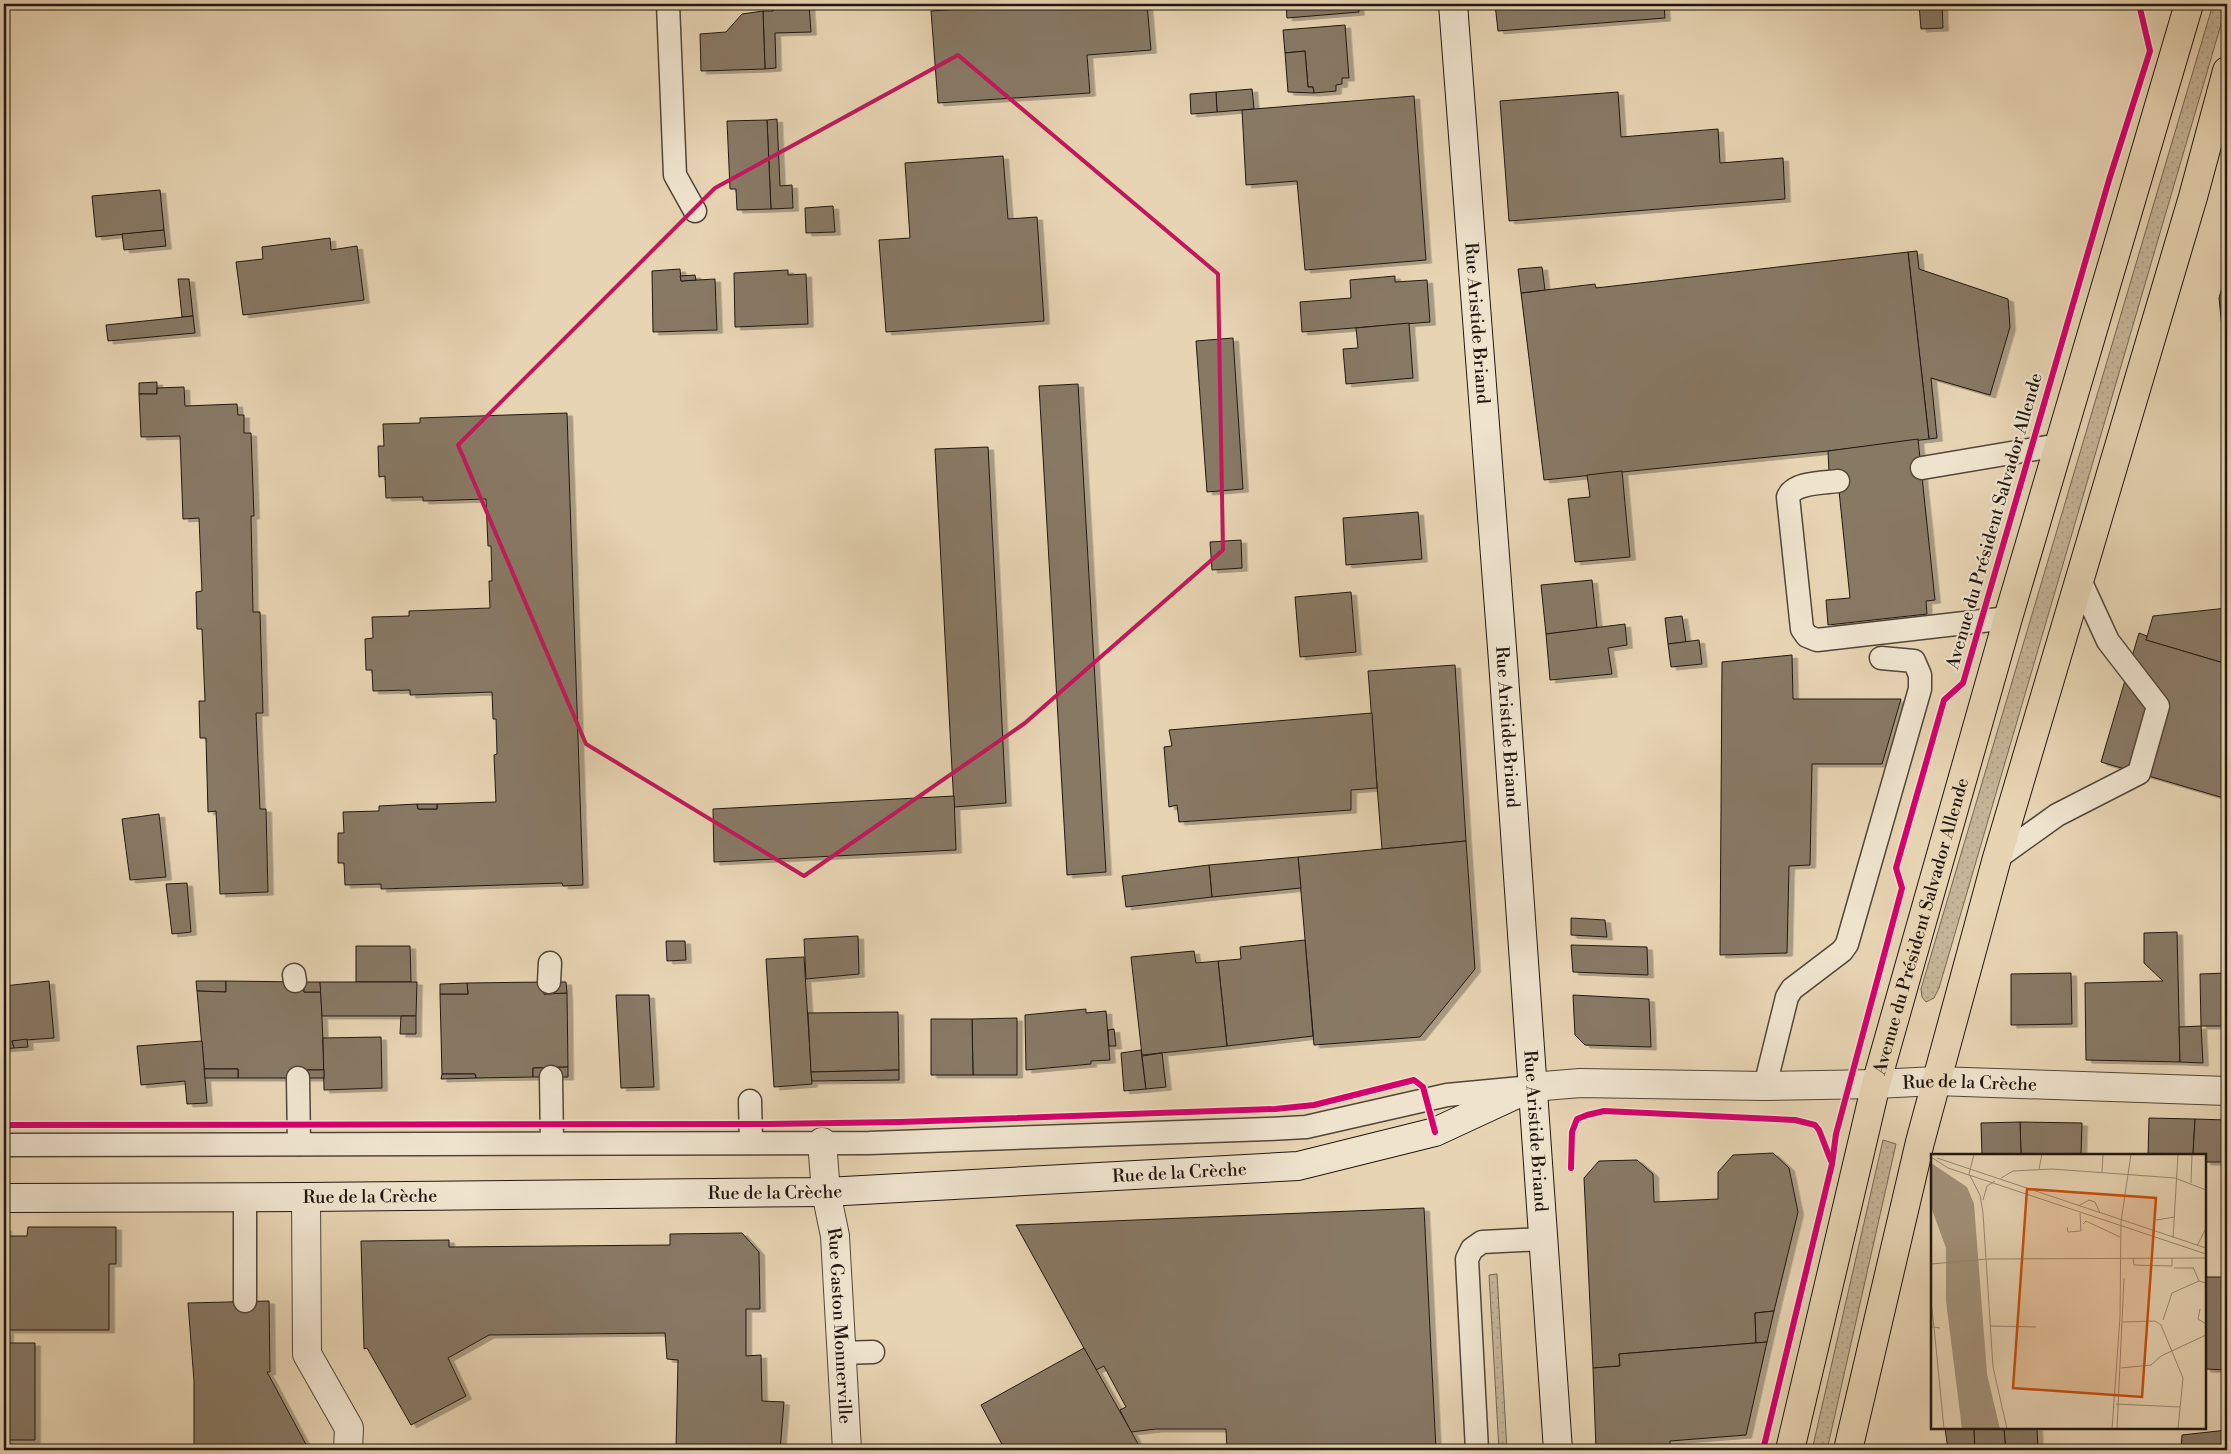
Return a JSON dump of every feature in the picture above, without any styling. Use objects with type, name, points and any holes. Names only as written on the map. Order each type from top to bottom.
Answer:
[{"type":"main road","name":"Avenue du Président Salvador Allende","points":[[1790,1450],[1876,1084],[2008,618],[2189,4]]},
{"type":"main road","points":[[1848,1450],[1877,1320],[1936,1081],[1997,858],[2193,197],[2226,76]]},
{"type":"street","name":"Rue Aristide Briand","points":[[1453,4],[1503,661],[1558,1450]]},
{"type":"street","name":"Rue de la Crèche","points":[[4,1198],[826,1192],[1298,1166],[1435,1132],[1532,1087],[1580,1083],[1766,1086],[1936,1081],[2227,1091]]},
{"type":"street","name":"Rue Gaston Monnerville","points":[[822,1142],[826,1192],[835,1236],[847,1450]]},
{"type":"street","points":[[306,1197],[307,1354],[349,1428],[348,1450]]},
{"type":"lane","points":[[668,4],[674,175],[695,211]]},
{"type":"lane","points":[[1922,468],[2030,451],[2059,444]]},
{"type":"lane","points":[[1838,481],[1796,488],[1790,491],[1788,496],[1802,629],[1807,636],[1818,640],[2008,618]]},
{"type":"lane","points":[[1997,858],[2057,815],[2139,773],[2142,763],[2158,706],[2108,641],[2079,578]]},
{"type":"lane","points":[[1766,1086],[1788,997],[1792,989],[1842,952],[1847,944],[1920,689],[1920,675],[1914,661],[1881,658]]},
{"type":"lane","points":[[551,1077],[552,1144]]},
{"type":"lane","points":[[298,1078],[299,1144]]},
{"type":"lane","name":"Rue de la Crèche","points":[[4,1145],[869,1143],[1306,1126],[1434,1097],[1532,1087]]},
{"type":"lane","points":[[750,1101],[751,1142]]},
{"type":"lane","points":[[245,1197],[245,1301]]},
{"type":"lane","points":[[1477,1450],[1467,1259],[1472,1249],[1482,1242],[1543,1239]]},
{"type":"lane","points":[[842,1353],[873,1352]]},
{"type":"highlighted area","points":[[958,55],[1218,274],[1223,550],[1025,723],[804,876],[586,744],[458,445],[715,188]]},
{"type":"shaded area","points":[[2213,4],[2227,4],[1939,988],[1934,998],[1926,1002],[1922,997],[1921,989]]},
{"type":"shaded area","points":[[1883,1140],[1896,1144],[1827,1450],[1812,1450]]},
{"type":"shaded area","points":[[1497,1274],[1507,1450],[1499,1450],[1489,1275]]},
{"type":"building","points":[[4,4],[34,4],[4,6]]},
{"type":"building","points":[[773,4],[809,4],[811,32],[775,33],[776,68],[765,69],[763,11],[773,11]]},
{"type":"building","points":[[1028,4],[1147,4],[1151,50],[1087,55],[1090,93],[938,103],[931,11]]},
{"type":"building","points":[[1286,4],[1358,4],[1359,12],[1287,18]]},
{"type":"building","points":[[1495,4],[1664,4],[1665,18],[1498,31]]},
{"type":"building","points":[[1919,4],[1942,4],[1943,28],[1921,29]]},
{"type":"building","points":[[763,11],[765,69],[701,71],[700,34],[726,32],[742,14]]},
{"type":"building","points":[[1345,25],[1349,78],[1342,78],[1342,84],[1336,85],[1336,91],[1314,93],[1313,87],[1308,87],[1305,51],[1285,53],[1283,30]]},
{"type":"building","points":[[1305,51],[1308,87],[1313,87],[1314,93],[1288,92],[1285,53]]},
{"type":"building","points":[[1252,89],[1254,109],[1217,112],[1216,92]]},
{"type":"building","points":[[1216,92],[1217,112],[1191,114],[1190,94]]},
{"type":"building","points":[[1618,92],[1621,137],[1718,129],[1720,163],[1783,158],[1785,199],[1509,221],[1500,101]]},
{"type":"building","points":[[1414,96],[1426,260],[1305,270],[1297,181],[1246,185],[1242,110]]},
{"type":"building","points":[[777,119],[780,186],[792,185],[793,208],[771,209],[767,120]]},
{"type":"building","points":[[767,120],[771,209],[737,210],[736,189],[730,189],[727,121]]},
{"type":"building","points":[[1003,156],[1008,219],[1037,217],[1044,321],[886,332],[879,240],[910,238],[905,163]]},
{"type":"building","points":[[160,190],[164,230],[96,237],[92,196]]},
{"type":"building","points":[[833,206],[835,232],[806,233],[805,208]]},
{"type":"building","points":[[164,230],[166,246],[124,250],[122,234]]},
{"type":"building","points":[[330,238],[331,250],[357,246],[364,300],[243,315],[236,262],[263,259],[262,247]]},
{"type":"building","points":[[1917,251],[1919,269],[2008,299],[2010,327],[1990,395],[1931,378],[1937,438],[1929,439],[1908,252]]},
{"type":"building","points":[[1908,252],[1929,439],[1544,480],[1521,293],[1595,284],[1596,288]]},
{"type":"building","points":[[1542,267],[1545,290],[1521,293],[1518,269]]},
{"type":"building","points":[[680,269],[681,281],[715,279],[717,330],[653,332],[652,271]]},
{"type":"building","points":[[788,270],[788,275],[806,274],[808,324],[735,327],[734,273]]},
{"type":"building","points":[[695,275],[696,280],[681,281],[680,276]]},
{"type":"building","points":[[1395,276],[1395,282],[1427,280],[1430,322],[1302,332],[1300,302],[1351,298],[1350,280]]},
{"type":"building","points":[[178,279],[189,279],[193,316],[182,317]]},
{"type":"building","points":[[2227,283],[2227,326],[2222,327],[2219,298],[2223,284]]},
{"type":"building","points":[[193,316],[195,333],[108,341],[106,325]]},
{"type":"building","points":[[1409,323],[1413,378],[1346,384],[1343,349],[1358,348],[1356,328]]},
{"type":"building","points":[[1233,338],[1243,489],[1207,492],[1196,341]]},
{"type":"building","points":[[157,382],[157,394],[139,394],[139,383]]},
{"type":"building","points":[[1078,384],[1106,872],[1067,875],[1039,386]]},
{"type":"building","points":[[184,387],[185,406],[237,404],[238,415],[244,415],[244,433],[251,433],[254,516],[251,516],[253,612],[260,612],[263,713],[256,713],[260,809],[266,809],[268,892],[220,894],[216,811],[208,812],[206,738],[200,738],[199,701],[205,701],[202,629],[197,629],[196,592],[202,591],[199,518],[183,519],[180,436],[141,437],[139,394],[157,394],[157,388]]},
{"type":"building","points":[[567,413],[583,885],[563,886],[562,883],[381,889],[381,884],[345,885],[344,863],[338,863],[338,833],[344,833],[343,812],[379,811],[379,806],[417,804],[418,809],[437,809],[437,804],[496,802],[494,755],[497,754],[496,719],[493,719],[492,692],[410,695],[410,690],[373,691],[372,670],[366,670],[365,639],[373,638],[372,617],[409,616],[409,611],[490,608],[489,581],[492,581],[491,546],[488,546],[486,499],[423,501],[423,497],[386,498],[385,476],[379,477],[378,446],[384,446],[383,424],[420,423],[420,418]]},
{"type":"building","points":[[1918,439],[1935,600],[1926,601],[1927,614],[1828,625],[1826,600],[1850,598],[1838,481],[1829,472],[1828,451]]},
{"type":"building","points":[[988,447],[1006,803],[954,807],[935,449]]},
{"type":"building","points":[[1622,471],[1630,557],[1575,562],[1568,499],[1590,497],[1587,475]]},
{"type":"building","points":[[1418,512],[1422,559],[1346,565],[1343,518]]},
{"type":"building","points":[[1241,540],[1242,568],[1212,570],[1210,542]]},
{"type":"building","points":[[1592,580],[1597,628],[1546,634],[1541,585]]},
{"type":"building","points":[[1351,592],[1356,652],[1300,657],[1295,597]]},
{"type":"building","points":[[2227,608],[2227,664],[2146,640],[2153,616]]},
{"type":"building","points":[[1682,616],[1686,642],[1668,644],[1665,618]]},
{"type":"building","points":[[1625,624],[1627,645],[1608,648],[1612,674],[1550,680],[1546,634]]},
{"type":"building","points":[[2139,633],[2147,636],[2146,640],[2227,664],[2227,799],[2101,762]]},
{"type":"building","points":[[1699,640],[1702,664],[1671,667],[1668,644]]},
{"type":"building","points":[[1792,655],[1793,699],[1901,699],[1882,764],[1812,764],[1810,865],[1789,866],[1787,953],[1720,955],[1722,662]]},
{"type":"building","points":[[1455,665],[1466,841],[1382,849],[1368,671]]},
{"type":"building","points":[[1372,713],[1377,788],[1351,790],[1351,810],[1179,822],[1177,805],[1169,807],[1164,747],[1172,746],[1169,730]]},
{"type":"building","points":[[954,796],[956,850],[714,862],[713,809]]},
{"type":"building","points":[[417,804],[437,804],[437,809],[418,809]]},
{"type":"building","points":[[159,814],[166,877],[130,880],[122,819]]},
{"type":"building","points":[[1466,841],[1475,969],[1420,1037],[1314,1045],[1298,857]]},
{"type":"building","points":[[1298,857],[1301,888],[1212,897],[1209,865]]},
{"type":"building","points":[[1209,865],[1212,897],[1126,907],[1122,876]]},
{"type":"building","points":[[187,883],[191,932],[172,934],[166,884]]},
{"type":"building","points":[[1571,918],[1605,920],[1607,937],[1571,935]]},
{"type":"building","points":[[2177,932],[2180,1062],[2086,1060],[2085,983],[2163,981],[2144,963],[2144,933]]},
{"type":"building","points":[[858,936],[859,974],[806,979],[804,939]]},
{"type":"building","points":[[1305,940],[1313,1036],[1227,1046],[1218,961],[1241,959],[1240,947]]},
{"type":"building","points":[[666,941],[685,941],[686,960],[667,961]]},
{"type":"building","points":[[1571,945],[1647,947],[1648,975],[1573,972]]},
{"type":"building","points":[[356,946],[410,946],[411,982],[356,982]]},
{"type":"building","points":[[1194,951],[1196,963],[1218,961],[1227,1046],[1142,1055],[1131,957]]},
{"type":"building","points":[[804,957],[812,1084],[774,1087],[766,959]]},
{"type":"building","points":[[2071,973],[2072,1024],[2011,1025],[2011,974]]},
{"type":"building","points":[[2227,973],[2227,1026],[2201,1026],[2200,974]]},
{"type":"building","points":[[49,981],[54,1038],[12,1041],[14,1048],[4,1049],[4,986]]},
{"type":"building","points":[[196,981],[226,981],[226,992],[197,991]]},
{"type":"building","points":[[226,981],[304,982],[304,992],[321,992],[324,1070],[292,1070],[292,1078],[238,1078],[238,1069],[204,1069],[197,991],[226,992]]},
{"type":"building","points":[[304,982],[320,982],[321,992],[304,992]]},
{"type":"building","points":[[320,982],[417,982],[416,1016],[322,1016]]},
{"type":"building","points":[[544,982],[544,994],[567,993],[568,1067],[533,1068],[533,1077],[476,1078],[475,1074],[442,1074],[440,994],[468,994],[467,983]]},
{"type":"building","points":[[544,982],[566,982],[567,993],[544,994]]},
{"type":"building","points":[[467,983],[468,994],[440,994],[440,984]]},
{"type":"building","points":[[616,995],[649,995],[654,1087],[621,1088]]},
{"type":"building","points":[[1573,995],[1649,999],[1651,1047],[1585,1045],[1575,1035]]},
{"type":"building","points":[[1086,1009],[1086,1013],[1106,1011],[1110,1060],[1091,1061],[1091,1064],[1026,1070],[1025,1015]]},
{"type":"building","points":[[898,1012],[899,1070],[811,1072],[808,1013]]},
{"type":"building","points":[[401,1016],[416,1016],[416,1034],[400,1034]]},
{"type":"building","points":[[1017,1018],[1017,1075],[973,1075],[972,1019]]},
{"type":"building","points":[[931,1019],[972,1019],[973,1075],[931,1075]]},
{"type":"building","points":[[2201,1026],[2203,1063],[2180,1062],[2179,1027]]},
{"type":"building","points":[[1114,1029],[1116,1046],[1109,1046],[1108,1030]]},
{"type":"building","points":[[381,1037],[382,1088],[324,1090],[323,1038]]},
{"type":"building","points":[[27,1039],[28,1047],[14,1048],[12,1041]]},
{"type":"building","points":[[202,1041],[207,1103],[187,1104],[185,1081],[141,1085],[137,1046]]},
{"type":"building","points":[[1141,1050],[1146,1089],[1124,1091],[1121,1053]]},
{"type":"building","points":[[1162,1053],[1166,1087],[1146,1089],[1142,1056]]},
{"type":"building","points":[[568,1067],[568,1077],[533,1077],[533,1068]]},
{"type":"building","points":[[204,1069],[238,1069],[238,1078],[205,1078]]},
{"type":"building","points":[[292,1070],[324,1070],[324,1078],[292,1078]]},
{"type":"building","points":[[899,1070],[899,1080],[812,1081],[811,1072]]},
{"type":"building","points":[[442,1074],[475,1074],[476,1078],[441,1079]]},
{"type":"building","points":[[2149,1118],[2195,1119],[2193,1154],[2148,1154]]},
{"type":"building","points":[[2195,1119],[2227,1120],[2227,1162],[2206,1162],[2206,1154],[2193,1154]]},
{"type":"building","points":[[2020,1122],[2082,1123],[2081,1154],[2021,1154]]},
{"type":"building","points":[[2020,1122],[2021,1154],[1982,1154],[1981,1123]]},
{"type":"building","points":[[1773,1153],[1789,1168],[1798,1212],[1774,1311],[1755,1313],[1756,1343],[1619,1354],[1620,1366],[1593,1368],[1584,1178],[1599,1161],[1637,1160],[1653,1174],[1654,1202],[1718,1199],[1718,1172],[1733,1155]]},
{"type":"building","points":[[1424,1208],[1436,1450],[1227,1450],[1226,1429],[1156,1429],[1131,1432],[1120,1410],[1126,1407],[1104,1366],[1096,1370],[1016,1225]]},
{"type":"building","points":[[28,1227],[116,1227],[116,1264],[109,1264],[109,1330],[8,1330],[8,1343],[35,1343],[35,1440],[7,1440],[7,1450],[4,1450],[4,1228],[6,1228],[6,1236],[27,1236]]},
{"type":"building","points":[[742,1233],[759,1252],[760,1309],[746,1309],[746,1356],[761,1355],[762,1401],[784,1402],[780,1450],[676,1450],[678,1360],[667,1359],[665,1333],[489,1335],[448,1358],[466,1396],[411,1425],[367,1348],[364,1349],[361,1241],[449,1240],[449,1247],[670,1245],[670,1234]]},
{"type":"building","points":[[2206,1277],[2227,1277],[2227,1370],[2206,1369]]},
{"type":"building","points":[[269,1301],[270,1372],[267,1372],[309,1450],[194,1450],[194,1381],[188,1303]]},
{"type":"building","points":[[1774,1311],[1767,1342],[1756,1343],[1755,1313]]},
{"type":"building","points":[[1767,1342],[1746,1435],[1670,1441],[1670,1450],[1596,1450],[1593,1368],[1620,1366],[1619,1354]]},
{"type":"building","points":[[1084,1348],[1141,1449],[1005,1450],[981,1405]]},
{"type":"building","points":[[1945,1429],[1974,1429],[1975,1450],[1948,1450]]},
{"type":"building","points":[[1974,1429],[2004,1429],[2006,1450],[1975,1450]]},
{"type":"building","points":[[2004,1429],[2037,1429],[2038,1450],[2006,1450]]},
{"type":"building","points":[[2227,1430],[2227,1450],[2181,1450],[2182,1435]]},
{"type":"cycle path","points":[[1763,1450],[1832,1164],[1836,1134],[1902,888],[1896,868],[1944,700],[1963,683],[2109,180],[2150,51],[2139,4]]},
{"type":"cycle path","points":[[4,1125],[770,1124],[900,1122],[1275,1109],[1314,1105],[1414,1080],[1423,1087],[1435,1132]]},
{"type":"cycle path","points":[[1571,1168],[1572,1132],[1577,1119],[1604,1111],[1795,1120],[1815,1125],[1819,1130],[1831,1161]]}]
